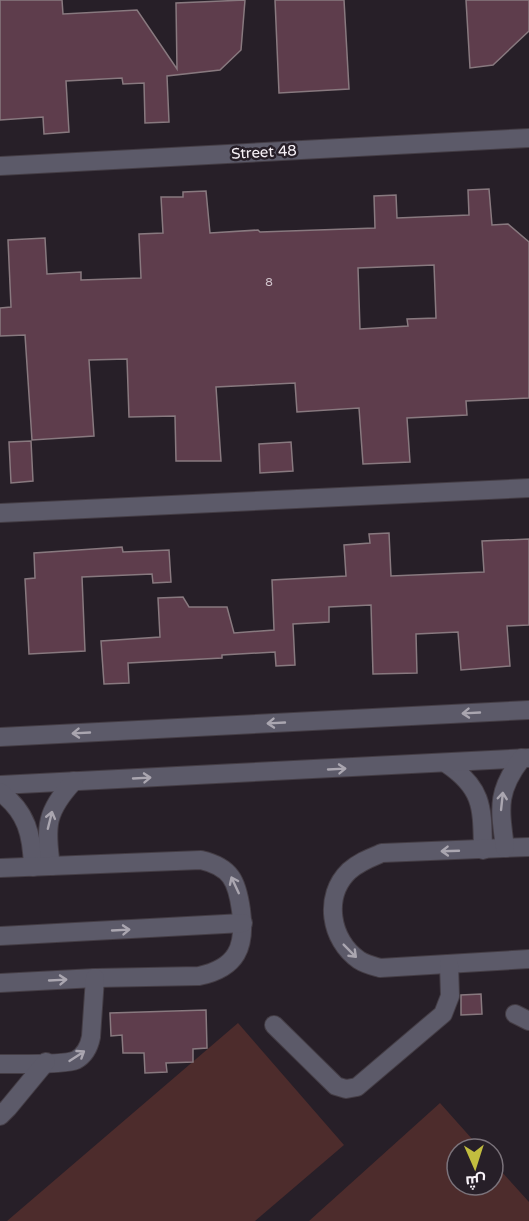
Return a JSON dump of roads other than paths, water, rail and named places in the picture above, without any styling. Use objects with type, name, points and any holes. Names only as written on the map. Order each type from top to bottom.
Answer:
[{"type":"street","name":"Street 48","points":[[0,166],[529,138]]},
{"type":"street","points":[[0,513],[529,488]]},
{"type":"street","points":[[0,737],[529,710]]},
{"type":"street","points":[[0,785],[447,764],[525,758]]},
{"type":"street","points":[[506,848],[501,816],[501,796],[508,776],[525,758]]},
{"type":"street","points":[[447,764],[462,774],[474,788],[481,804],[483,850]]},
{"type":"street","points":[[51,866],[47,841],[49,820],[58,798],[74,782]]},
{"type":"street","points":[[0,792],[10,800],[25,819],[32,843],[33,867]]},
{"type":"street","points":[[529,847],[382,853],[363,860],[348,872],[337,888],[332,907],[334,927],[343,946],[360,961],[380,968],[529,959]]},
{"type":"street","points":[[0,868],[201,860],[225,869],[233,879],[238,891],[243,923],[243,939],[238,953],[228,965],[214,973],[199,976],[0,982]]},
{"type":"street","points":[[0,936],[243,923]]},
{"type":"street","points":[[274,1025],[336,1086],[346,1089],[357,1087],[443,1014],[450,996],[448,964]]},
{"type":"street","points":[[0,1064],[67,1062],[83,1054],[92,1037],[95,978]]},
{"type":"street","points":[[0,1116],[46,1062]]}]
